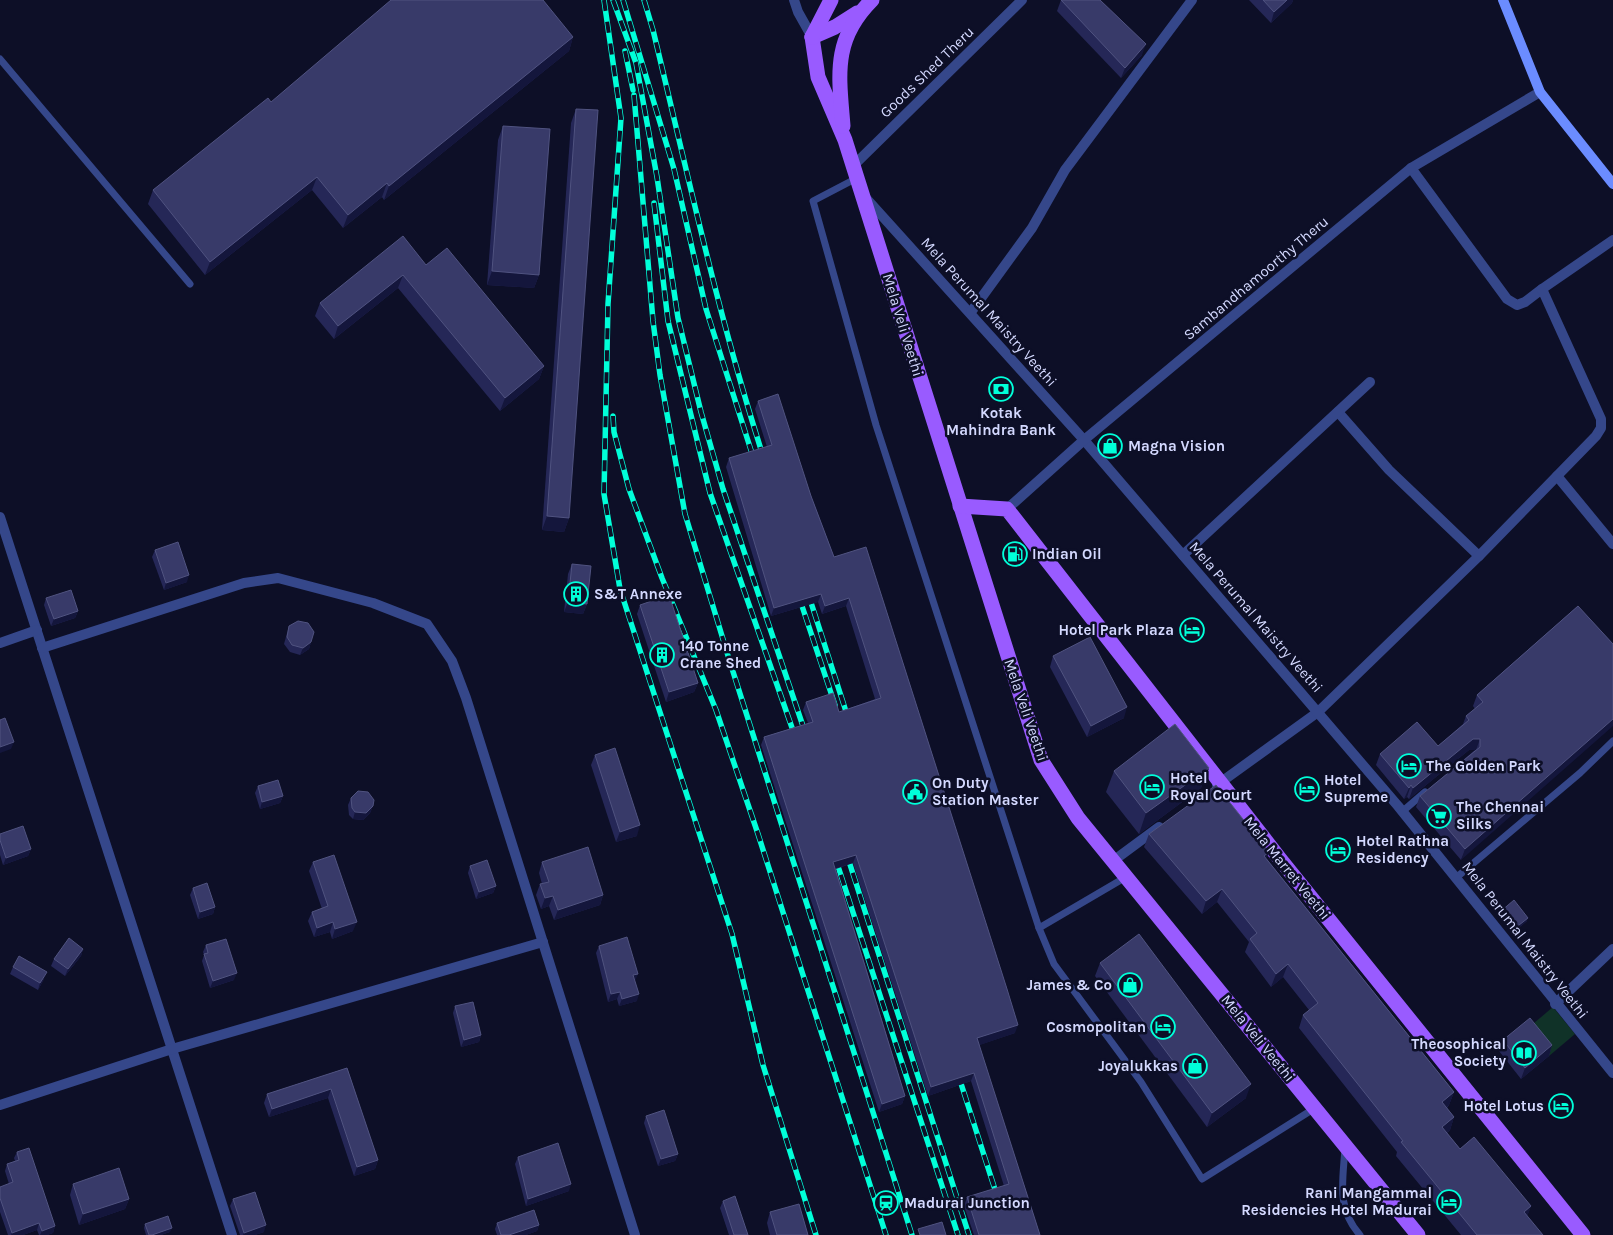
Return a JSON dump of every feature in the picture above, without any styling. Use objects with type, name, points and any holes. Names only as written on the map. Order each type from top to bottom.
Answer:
[{"type":"main road","points":[[812,37],[831,0]]},
{"type":"main road","points":[[1503,0],[1540,92],[1613,184]]},
{"type":"main road","points":[[812,37],[835,27],[867,5]]},
{"type":"main road","name":"Mela Veli Veethi","points":[[844,140],[839,70],[841,49],[849,30],[867,5]]},
{"type":"main road","name":"Mela Veli Veethi","points":[[812,37],[818,77],[844,140],[862,193],[1041,760],[1078,818],[1418,1235]]},
{"type":"main road","points":[[960,506],[1008,509]]},
{"type":"main road","name":"Mela Marret Veethi","points":[[1008,509],[1220,782],[1583,1235]]},
{"type":"street","points":[[794,0],[798,12],[812,37]]},
{"type":"street","name":"Goods Shed Theru","points":[[855,172],[1022,0]]},
{"type":"street","points":[[970,312],[1032,228],[1065,170],[1192,0]]},
{"type":"street","name":"Sambandhamoorthy Theru","points":[[1008,509],[1084,440],[1411,168],[1540,92]]},
{"type":"street","points":[[1411,168],[1507,299],[1517,304],[1525,302],[1613,240]]},
{"type":"street","name":"Mela Perumal Maistry Veethi","points":[[862,193],[1084,440],[1403,811],[1457,877],[1555,1004],[1613,1073]]},
{"type":"street","points":[[1204,794],[1318,712],[1479,556],[1596,436],[1601,428],[1601,419],[1542,289]]},
{"type":"street","points":[[1183,555],[1370,382]]},
{"type":"street","points":[[1338,412],[1389,470],[1479,556]]},
{"type":"street","points":[[1557,476],[1613,544]]},
{"type":"street","points":[[0,517],[232,1235]]},
{"type":"street","points":[[42,648],[244,583],[278,578],[373,603],[427,624],[452,661],[466,698],[635,1235]]},
{"type":"street","points":[[0,643],[36,630]]},
{"type":"street","points":[[1113,861],[1166,822]]},
{"type":"street","points":[[0,1105],[172,1049],[543,942]]},
{"type":"street","points":[[1555,1004],[1613,949]]},
{"type":"lane","points":[[0,59],[190,284]]},
{"type":"lane","points":[[855,172],[813,201],[876,425],[1039,928],[1054,964],[1141,1082],[1202,1179],[1316,1108]]},
{"type":"lane","points":[[1457,877],[1580,773],[1613,741]]},
{"type":"lane","points":[[1403,811],[1431,788]]},
{"type":"lane","points":[[1039,928],[1126,877]]},
{"type":"lane","points":[[1345,1144],[1342,1197],[1349,1223],[1360,1235]]},
{"type":"green space","points":[[1553,1007],[1575,1034],[1549,1056],[1527,1029]]},
{"type":"building","points":[[391,0],[543,0],[573,37],[389,186],[387,183],[348,215],[317,177],[210,262],[153,190],[268,98],[271,102]]},
{"type":"building","points":[[1061,0],[1100,0],[1146,44],[1125,68]]},
{"type":"building","points":[[1263,0],[1287,0],[1274,12]]},
{"type":"building","points":[[576,109],[598,110],[569,518],[547,516]]},
{"type":"building","points":[[503,126],[550,129],[539,275],[492,271]]},
{"type":"building","points":[[403,236],[426,265],[447,248],[544,366],[505,398],[403,275],[338,326],[320,303]]},
{"type":"building","points":[[778,394],[811,496],[834,557],[866,547],[1007,989],[1018,1025],[977,1038],[1040,1235],[979,1235],[967,1197],[1009,1184],[974,1073],[931,1087],[856,855],[833,862],[905,1096],[882,1104],[764,737],[813,722],[806,702],[833,693],[839,712],[881,698],[849,598],[825,606],[821,594],[774,608],[729,458],[772,445],[758,401]]},
{"type":"building","points":[[178,542],[189,575],[166,583],[155,550]]},
{"type":"building","name":"S&T Annexe","points":[[572,564],[591,566],[587,604],[568,602]]},
{"type":"building","points":[[71,590],[78,611],[54,619],[46,598]]},
{"type":"building","points":[[669,595],[698,683],[669,692],[640,605]]},
{"type":"building","points":[[1578,606],[1613,644],[1613,719],[1465,849],[1420,796],[1480,747],[1480,739],[1473,739],[1413,788],[1411,785],[1409,788],[1380,754],[1417,722],[1438,746],[1469,720],[1466,716],[1483,702],[1477,695]]},
{"type":"building","points":[[298,621],[308,623],[314,632],[311,642],[303,648],[292,645],[287,637],[289,626]]},
{"type":"building","points":[[1090,637],[1127,707],[1091,726],[1053,656]]},
{"type":"building","points":[[5,718],[14,742],[0,747],[0,720]]},
{"type":"building","points":[[1175,724],[1209,768],[1146,813],[1114,771]]},
{"type":"building","points":[[615,748],[640,825],[620,832],[595,755]]},
{"type":"building","points":[[278,780],[283,796],[262,802],[258,786]]},
{"type":"building","points":[[1216,785],[1269,852],[1264,856],[1454,1092],[1442,1102],[1454,1117],[1442,1127],[1460,1149],[1474,1137],[1531,1206],[1524,1212],[1543,1235],[1477,1235],[1401,1142],[1403,1141],[1303,1015],[1318,1003],[1288,964],[1276,974],[1250,939],[1257,933],[1222,889],[1206,901],[1149,834]]},
{"type":"building","points":[[358,791],[368,792],[374,800],[373,806],[366,813],[355,812],[352,808],[351,798]]},
{"type":"building","points":[[23,826],[31,849],[6,858],[0,834]]},
{"type":"building","points":[[588,847],[603,895],[558,910],[553,896],[545,898],[540,884],[549,882],[542,862]]},
{"type":"building","points":[[334,855],[357,922],[335,929],[333,922],[317,928],[312,912],[328,906],[313,862]]},
{"type":"building","points":[[487,860],[496,886],[479,892],[470,866]]},
{"type":"building","points":[[207,883],[215,907],[200,912],[193,888]]},
{"type":"building","points":[[1514,900],[1528,918],[1514,929],[1500,912]]},
{"type":"building","points":[[1139,934],[1251,1084],[1212,1113],[1100,963]]},
{"type":"building","points":[[627,937],[638,974],[633,975],[639,994],[622,999],[620,992],[611,994],[599,946]]},
{"type":"building","points":[[69,938],[83,949],[68,969],[54,959]]},
{"type":"building","points":[[226,939],[237,973],[213,981],[204,954],[208,953],[206,945]]},
{"type":"building","points":[[19,956],[47,972],[40,983],[13,967]]},
{"type":"building","points":[[473,1002],[481,1035],[464,1040],[455,1006]]},
{"type":"building","points":[[1530,1018],[1552,1045],[1525,1068],[1503,1040]]},
{"type":"building","points":[[347,1068],[378,1160],[357,1167],[331,1089],[272,1109],[267,1094]]},
{"type":"building","points":[[664,1110],[678,1154],[661,1159],[646,1116]]},
{"type":"building","points":[[558,1143],[571,1184],[528,1199],[518,1157]]},
{"type":"building","points":[[29,1148],[55,1226],[42,1231],[39,1223],[12,1233],[0,1198],[0,1187],[13,1182],[7,1164],[19,1160],[17,1152]]},
{"type":"building","points":[[119,1168],[129,1199],[83,1214],[73,1184]]},
{"type":"building","points":[[255,1192],[266,1225],[244,1233],[233,1199]]},
{"type":"building","points":[[735,1196],[748,1235],[734,1235],[723,1201]]},
{"type":"building","points":[[799,1204],[808,1235],[777,1235],[770,1212]]},
{"type":"building","points":[[534,1210],[539,1225],[509,1235],[501,1235],[497,1223]]},
{"type":"building","points":[[168,1216],[172,1228],[149,1235],[145,1224]]},
{"type":"building","points":[[942,1222],[946,1235],[920,1235],[918,1229]]},
{"type":"railway","points":[[604,0],[621,118],[608,304],[604,494],[620,589],[732,934],[763,1065],[816,1235]]},
{"type":"railway","points":[[613,0],[636,63],[657,177],[678,318],[701,412],[723,489],[807,738]]},
{"type":"railway","points":[[623,0],[674,169],[706,309],[756,466]]},
{"type":"railway","points":[[644,0],[733,355],[765,462]]},
{"type":"railway","points":[[625,51],[633,90]]},
{"type":"railway","points":[[634,95],[653,321],[660,375],[685,514],[729,659],[912,1235]]},
{"type":"railway","points":[[654,203],[668,321],[710,493],[797,742]]},
{"type":"railway","points":[[613,416],[614,432],[629,489],[662,578],[716,710],[758,834],[886,1235]]},
{"type":"railway","points":[[807,590],[850,724]]},
{"type":"railway","points":[[798,594],[835,705]]},
{"type":"railway","points":[[846,852],[969,1235]]},
{"type":"railway","points":[[834,854],[958,1235]]},
{"type":"railway","points":[[957,1071],[999,1202]]},
{"type":"place","name":"Kotak Mahindra Bank","points":[[1001,389]]},
{"type":"place","name":"Magna Vision","points":[[1110,446]]},
{"type":"place","name":"Indian Oil","points":[[1015,554]]},
{"type":"place","name":"S&T Annexe","points":[[576,594]]},
{"type":"place","name":"Hotel Park Plaza","points":[[1192,630]]},
{"type":"place","name":"140 Tonne Crane Shed","points":[[662,655]]},
{"type":"place","name":"The Golden Park","points":[[1409,766]]},
{"type":"place","name":"Hotel Royal Court","points":[[1152,787]]},
{"type":"place","name":"Hotel Supreme","points":[[1307,789]]},
{"type":"place","name":"On Duty Station Master","points":[[915,792]]},
{"type":"place","name":"The Chennai Silks","points":[[1439,816]]},
{"type":"place","name":"Hotel Rathna Residency","points":[[1338,850]]},
{"type":"place","name":"James & Co","points":[[1130,985]]},
{"type":"place","name":"Cosmopolitan","points":[[1163,1027]]},
{"type":"place","name":"Theosophical Society","points":[[1524,1053]]},
{"type":"place","name":"Joyalukkas","points":[[1195,1066]]},
{"type":"place","name":"Hotel Lotus","points":[[1561,1106]]},
{"type":"place","name":"Rani Mangammal Residencies Hotel Madurai","points":[[1449,1202]]},
{"type":"place","name":"Madurai Junction","points":[[886,1203]]}]
